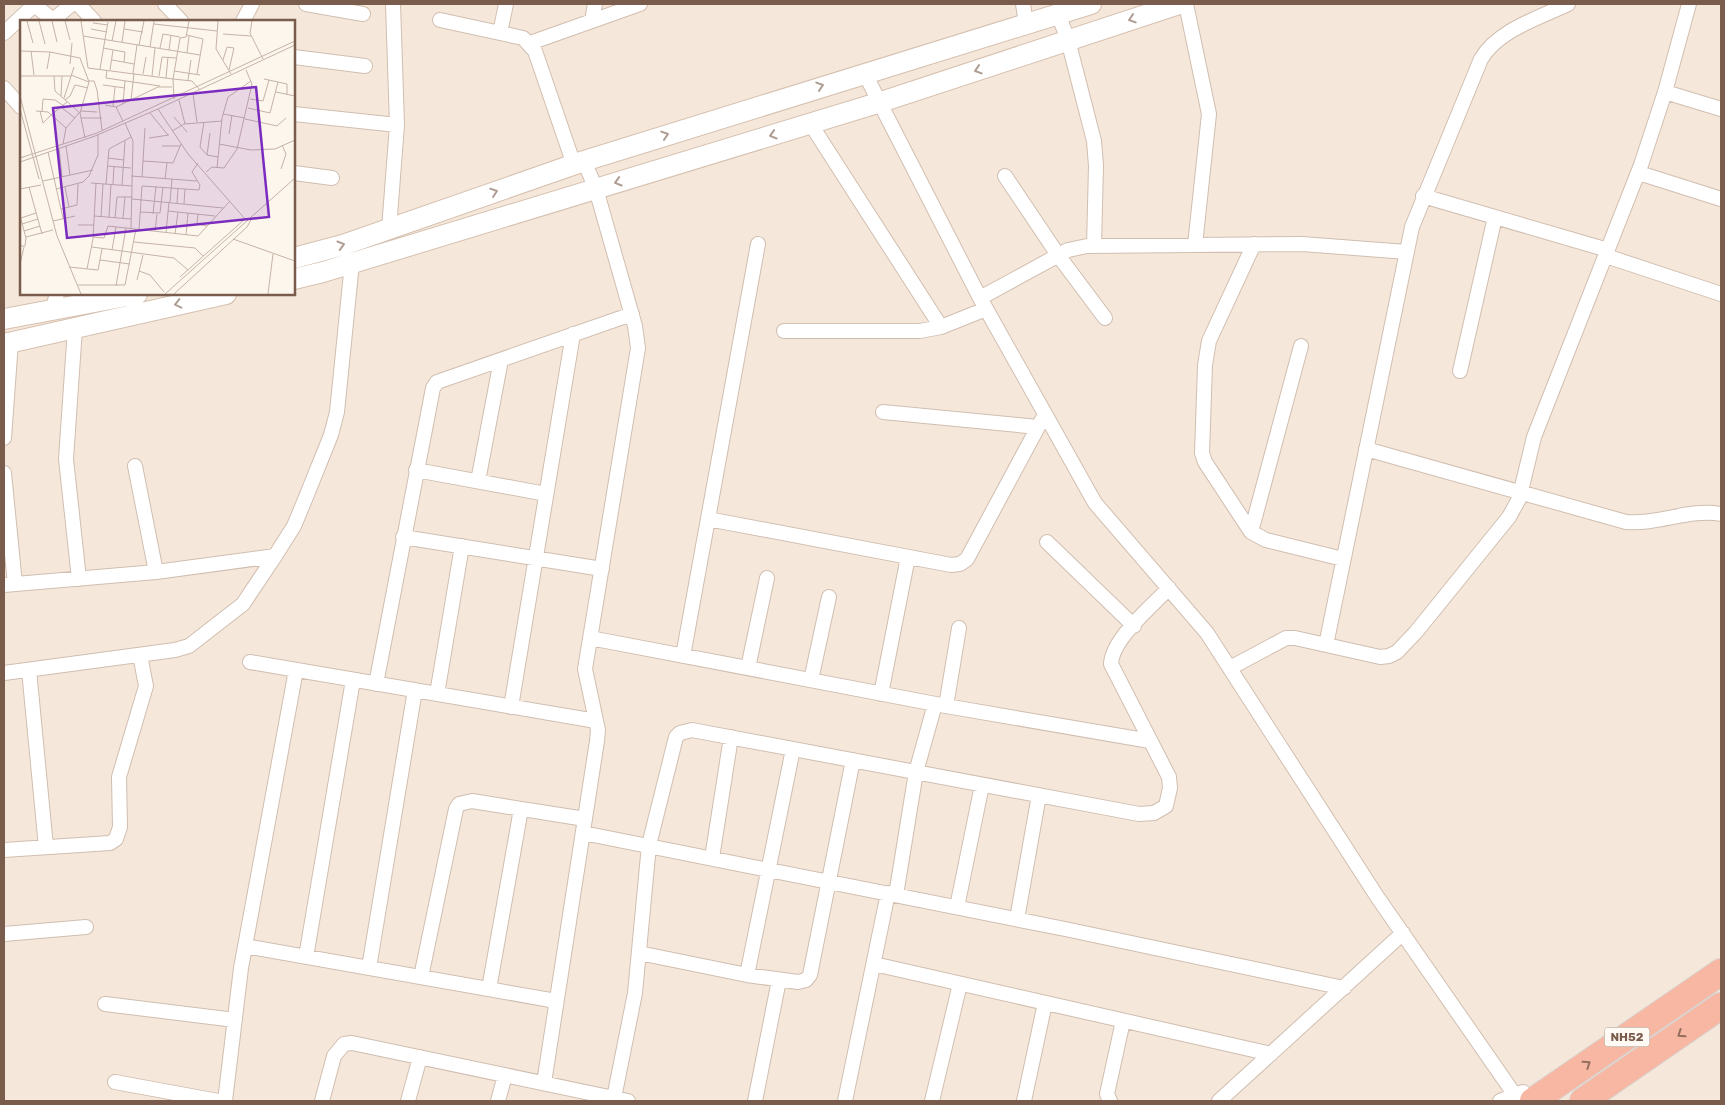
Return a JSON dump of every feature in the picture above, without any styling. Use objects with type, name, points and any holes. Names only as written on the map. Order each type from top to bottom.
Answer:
[{"type":"highway","name":"NH52","points":[[1522,1099],[1558,1084],[1721,972]]},
{"type":"highway","name":"NH52","points":[[1583,1101],[1721,1006]]},
{"type":"street","points":[[4,33],[32,6],[37,7],[53,20],[72,4]]},
{"type":"street","points":[[78,4],[93,20]]},
{"type":"street","points":[[165,4],[180,20]]},
{"type":"street","points":[[244,20],[252,4]]},
{"type":"street","points":[[306,4],[363,14]]},
{"type":"street","points":[[389,229],[397,125],[393,4]]},
{"type":"street","points":[[500,33],[506,4]]},
{"type":"street","points":[[592,21],[595,4]]},
{"type":"street","points":[[530,43],[640,4]]},
{"type":"street","points":[[1023,4],[1026,24]]},
{"type":"street","points":[[295,258],[343,245],[579,163],[864,72],[1092,4]]},
{"type":"street","points":[[295,278],[352,263],[881,102],[1179,4]]},
{"type":"street","points":[[1186,4],[1209,114],[1195,245]]},
{"type":"street","points":[[1326,645],[1406,252],[1416,212],[1488,46],[1498,38],[1568,4]]},
{"type":"street","points":[[1230,668],[1286,638],[1380,657],[1389,656],[1397,652],[1416,632],[1509,517],[1521,492],[1534,437],[1639,173],[1665,92],[1688,4]]},
{"type":"street","points":[[1058,14],[1068,40],[1094,142],[1096,166],[1094,246]]},
{"type":"street","points":[[440,20],[523,38],[535,50],[579,163],[596,188],[632,314],[638,348],[590,638],[586,677],[596,721],[597,741],[544,1083]]},
{"type":"street","points":[[295,57],[365,66]]},
{"type":"street","points":[[864,72],[881,102],[1041,420],[1095,503],[1207,633],[1403,933],[1522,1099]]},
{"type":"street","points":[[4,88],[20,106]]},
{"type":"street","points":[[1665,92],[1721,110]]},
{"type":"street","points":[[295,114],[397,125]]},
{"type":"street","points":[[810,123],[941,327]]},
{"type":"street","points":[[295,173],[332,178]]},
{"type":"street","points":[[1639,173],[1721,200]]},
{"type":"street","points":[[1005,176],[1058,255],[1105,318]]},
{"type":"street","points":[[1423,196],[1607,252],[1721,294]]},
{"type":"street","points":[[1460,372],[1495,217]]},
{"type":"street","points":[[683,656],[758,244]]},
{"type":"street","points":[[1254,244],[1209,341],[1205,366],[1200,442],[1204,462],[1251,532],[1266,540],[1343,559]]},
{"type":"street","points":[[784,331],[920,331],[941,327],[983,303],[1058,255],[1077,247],[1302,244],[1406,252]]},
{"type":"street","points":[[4,673],[140,655],[189,646],[243,604],[294,526],[335,420],[352,263]]},
{"type":"street","points":[[4,319],[32,314],[55,302],[127,295]]},
{"type":"street","points":[[4,438],[7,343],[222,295]]},
{"type":"street","points":[[32,314],[36,337]]},
{"type":"street","points":[[376,684],[416,470],[433,388],[437,382],[632,314]]},
{"type":"street","points":[[76,328],[66,458],[79,579]]},
{"type":"street","points":[[511,707],[573,334]]},
{"type":"street","points":[[1251,532],[1301,346]]},
{"type":"street","points":[[478,481],[501,360]]},
{"type":"street","points":[[883,412],[1041,420]]},
{"type":"street","points":[[708,519],[951,565],[960,564],[967,559],[1041,420]]},
{"type":"street","points":[[1366,449],[1626,522],[1646,523],[1705,512],[1721,514]]},
{"type":"street","points":[[135,466],[156,572]]},
{"type":"street","points":[[416,470],[546,494]]},
{"type":"street","points":[[4,472],[9,585],[156,572],[275,556]]},
{"type":"street","points":[[403,537],[602,569]]},
{"type":"street","points":[[1047,542],[1134,626]]},
{"type":"street","points":[[437,694],[462,546]]},
{"type":"street","points":[[881,694],[908,557]]},
{"type":"street","points":[[748,668],[767,578]]},
{"type":"street","points":[[614,1098],[634,993],[649,845],[676,737],[680,732],[692,730],[1139,814],[1154,813],[1166,806],[1170,788],[1169,777],[1111,664],[1116,645],[1169,588]]},
{"type":"street","points":[[811,680],[829,597]]},
{"type":"street","points":[[845,1101],[874,964],[892,894],[916,772],[940,705],[959,628]]},
{"type":"street","points":[[590,638],[940,705],[1150,741]]},
{"type":"street","points":[[4,850],[110,843],[116,839],[120,827],[119,777],[146,686],[140,655]]},
{"type":"street","points":[[250,662],[596,721]]},
{"type":"street","points":[[28,670],[46,847]]},
{"type":"street","points":[[225,1101],[245,946],[296,670]]},
{"type":"street","points":[[306,957],[353,680]]},
{"type":"street","points":[[369,968],[415,690]]},
{"type":"street","points":[[712,858],[731,737]]},
{"type":"street","points":[[747,975],[793,749]]},
{"type":"street","points":[[638,953],[747,975],[798,982],[806,980],[810,975],[853,760]]},
{"type":"street","points":[[957,908],[982,785]]},
{"type":"street","points":[[1017,920],[1039,796]]},
{"type":"street","points":[[421,977],[456,809],[466,801],[521,809],[649,845],[1344,988]]},
{"type":"street","points":[[489,989],[521,809]]},
{"type":"street","points":[[4,934],[86,927]]},
{"type":"street","points":[[1219,1101],[1403,933]]},
{"type":"street","points":[[245,946],[556,1001]]},
{"type":"street","points":[[874,964],[1270,1054]]},
{"type":"street","points":[[755,1101],[779,980]]},
{"type":"street","points":[[932,1101],[960,984]]},
{"type":"street","points":[[105,1004],[235,1020]]},
{"type":"street","points":[[1024,1101],[1045,1004]]},
{"type":"street","points":[[1110,1101],[1107,1094],[1123,1021]]},
{"type":"street","points":[[322,1101],[334,1056],[344,1044],[352,1044],[544,1083],[588,1097],[614,1098],[628,1101]]},
{"type":"street","points":[[408,1101],[420,1057]]},
{"type":"street","points":[[498,1101],[505,1075]]},
{"type":"street","points":[[115,1082],[218,1101]]},
{"type":"street","points":[[1500,1101],[1522,1099]]},
{"type":"shaded area","points":[[4,4],[1721,4],[1721,1101],[4,1101]]}]
